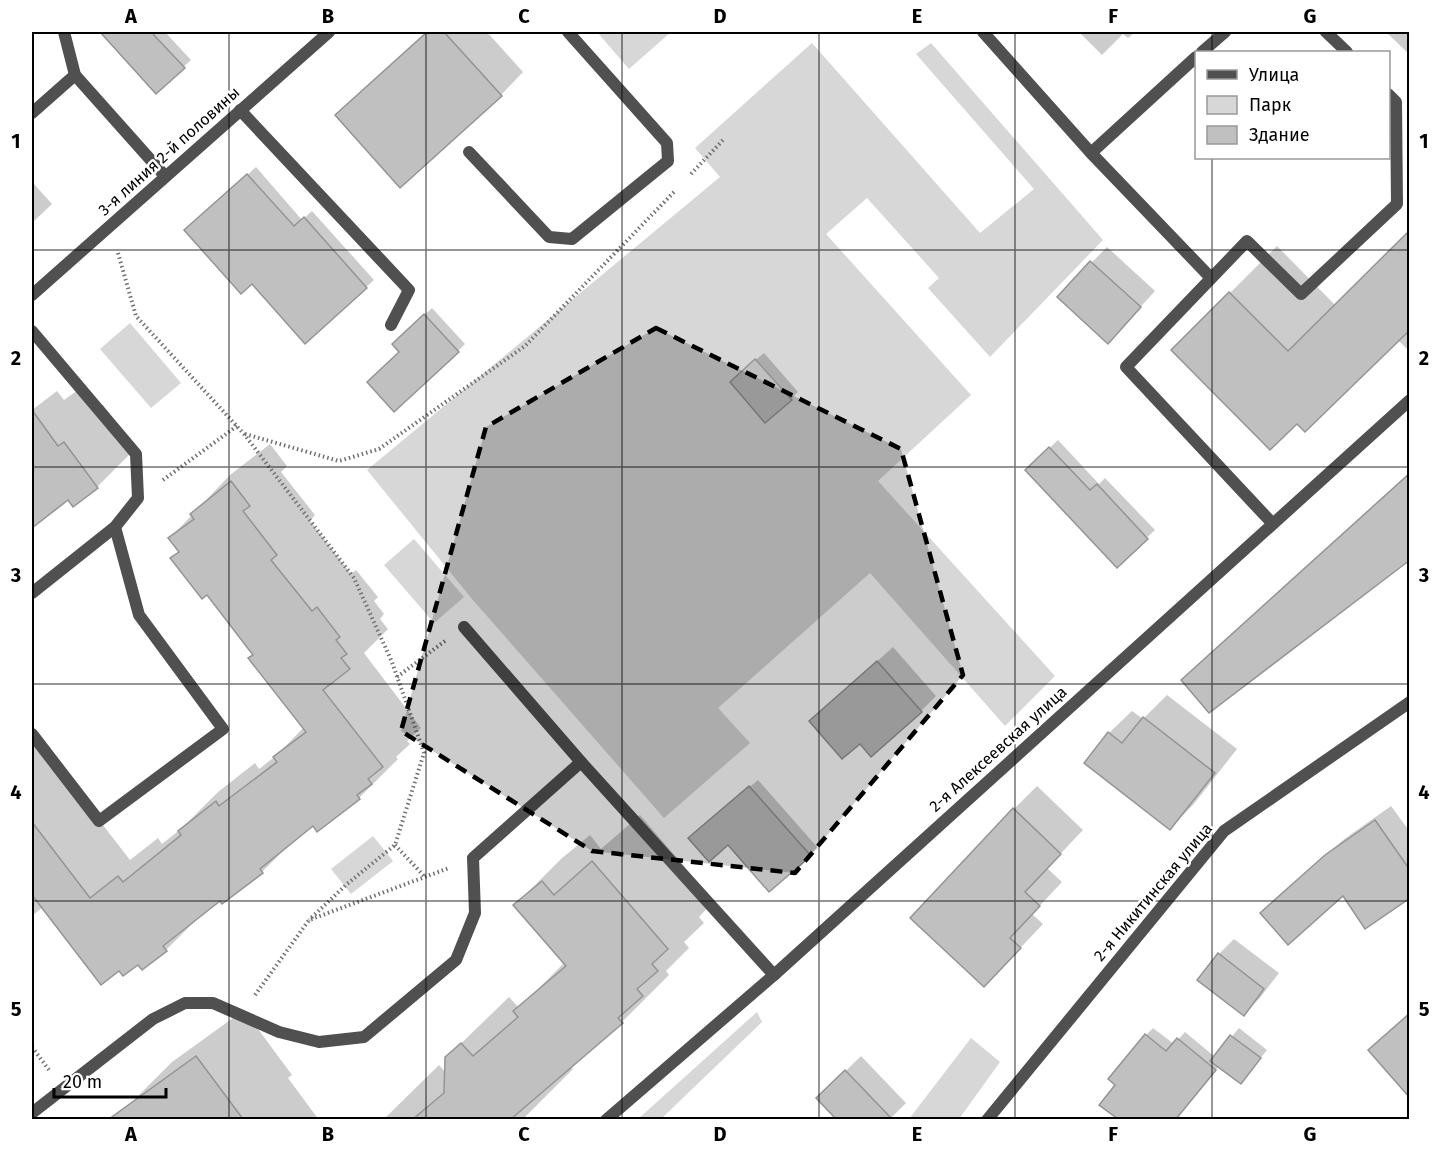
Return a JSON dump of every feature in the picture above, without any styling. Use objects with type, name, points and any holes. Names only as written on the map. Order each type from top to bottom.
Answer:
[{"type":"street","points":[[64,32],[75,75],[165,176]]},
{"type":"street","name":"3-я линия 2-й половины","points":[[32,295],[329,32]]},
{"type":"street","points":[[469,152],[549,237],[572,239],[668,161],[667,143],[568,32]]},
{"type":"street","points":[[983,32],[1091,153],[1211,278]]},
{"type":"street","points":[[1203,51],[1225,32]]},
{"type":"street","points":[[1326,32],[1346,51]]},
{"type":"street","points":[[1091,153],[1195,59]]},
{"type":"street","points":[[32,113],[75,75]]},
{"type":"street","points":[[1272,523],[1126,367],[1247,241],[1302,294],[1397,204],[1396,102],[1390,95]]},
{"type":"street","points":[[240,110],[409,290],[391,325]]},
{"type":"street","points":[[32,331],[136,454],[138,498],[115,527],[32,593]]},
{"type":"street","name":"2-я Алексеевская улица","points":[[606,1119],[774,975],[1410,400]]},
{"type":"street","points":[[32,734],[99,821],[223,729],[139,615],[115,527]]},
{"type":"street","points":[[464,627],[581,762],[774,975]]},
{"type":"street","name":"2-я Никитинская улица","points":[[987,1119],[1224,831],[1410,702]]},
{"type":"street","points":[[32,1113],[153,1019],[185,1003],[213,1003],[279,1032],[319,1042],[364,1037],[456,960],[475,913],[473,858],[581,762]]},
{"type":"path","points":[[684,181],[723,140]]},
{"type":"path","points":[[244,434],[339,461],[379,449],[525,346],[676,190]]},
{"type":"path","points":[[110,225],[136,316],[244,434],[354,578],[397,677],[424,753],[395,845],[347,884],[309,920],[241,1016]]},
{"type":"path","points":[[138,498],[237,426]]},
{"type":"path","points":[[397,677],[464,627]]},
{"type":"path","points":[[395,845],[425,877]]},
{"type":"path","points":[[309,920],[473,858]]},
{"type":"highlighted area","points":[[656,328],[901,449],[963,675],[795,873],[592,851],[401,731],[486,427]]},
{"type":"green space","points":[[597,32],[671,32],[629,69]]},
{"type":"green space","points":[[812,43],[980,233],[1034,189],[916,54],[931,43],[1103,240],[990,357],[928,288],[939,278],[867,198],[826,234],[971,395],[878,481],[1055,676],[1005,726],[870,573],[718,708],[750,743],[664,818],[472,599],[367,470],[720,177],[695,148]]},
{"type":"green space","points":[[130,323],[181,383],[151,408],[100,349]]},
{"type":"green space","points":[[414,539],[464,597],[434,623],[384,565]]},
{"type":"green space","points":[[373,836],[393,861],[351,894],[331,869]]},
{"type":"green space","points":[[757,1012],[762,1022],[661,1119],[638,1119]]},
{"type":"green space","points":[[971,1038],[1000,1062],[959,1119],[909,1119]]},
{"type":"building","points":[[100,32],[151,32],[185,68],[156,94]]},
{"type":"building","points":[[427,32],[444,32],[502,96],[400,188],[335,115]]},
{"type":"building","points":[[247,174],[294,226],[304,217],[367,288],[305,344],[252,284],[241,294],[184,230]]},
{"type":"building","points":[[1410,230],[1410,330],[1305,432],[1297,424],[1270,450],[1171,350],[1229,292],[1288,351]]},
{"type":"building","points":[[1090,261],[1141,307],[1108,344],[1057,297]]},
{"type":"building","points":[[424,314],[459,352],[394,412],[367,382],[399,352],[392,344]]},
{"type":"building","points":[[755,359],[792,400],[765,423],[730,382]]},
{"type":"building","points":[[32,410],[58,446],[64,442],[98,488],[73,507],[68,500],[32,528]]},
{"type":"building","points":[[1049,447],[1090,490],[1097,484],[1148,539],[1117,568],[1025,470]]},
{"type":"building","points":[[1410,473],[1410,560],[1209,713],[1181,680]]},
{"type":"building","points":[[231,481],[250,506],[243,511],[277,555],[271,560],[312,611],[317,607],[340,637],[336,640],[347,654],[341,658],[350,669],[323,690],[383,767],[368,779],[372,784],[357,795],[360,799],[317,832],[313,826],[260,869],[263,873],[222,904],[220,901],[163,946],[167,951],[142,970],[138,965],[123,976],[119,971],[101,985],[32,895],[32,822],[90,898],[118,876],[123,882],[181,835],[178,831],[216,801],[219,806],[277,762],[273,757],[306,732],[248,658],[253,655],[207,595],[202,599],[170,558],[179,552],[168,538],[194,519],[190,514]]},
{"type":"building","points":[[877,661],[922,712],[871,757],[860,744],[842,759],[809,721]]},
{"type":"building","points":[[1143,717],[1215,773],[1170,830],[1084,763],[1108,732],[1122,743]]},
{"type":"building","points":[[749,786],[811,856],[769,892],[728,845],[709,862],[688,838]]},
{"type":"building","points":[[1013,808],[1061,854],[1025,892],[1040,906],[1010,938],[1021,948],[984,987],[910,918]]},
{"type":"building","points":[[1375,820],[1410,870],[1410,898],[1365,929],[1343,896],[1288,945],[1260,913],[1325,855]]},
{"type":"building","points":[[592,861],[668,949],[652,964],[658,971],[637,989],[643,996],[618,1018],[623,1023],[511,1119],[413,1119],[444,1093],[445,1057],[461,1043],[473,1056],[518,1017],[513,1011],[566,966],[513,905],[542,881],[554,895]]},
{"type":"building","points":[[1218,953],[1264,989],[1244,1016],[1197,980]]},
{"type":"building","points":[[1410,1013],[1410,1098],[1368,1050]]},
{"type":"building","points":[[1145,1034],[1166,1051],[1177,1038],[1216,1070],[1176,1119],[1118,1119],[1099,1105],[1115,1085],[1108,1079]]},
{"type":"building","points":[[1230,1035],[1261,1058],[1241,1084],[1210,1061]]},
{"type":"building","points":[[196,1056],[243,1119],[109,1119]]},
{"type":"building","points":[[845,1070],[892,1119],[836,1119],[816,1098]]}]
